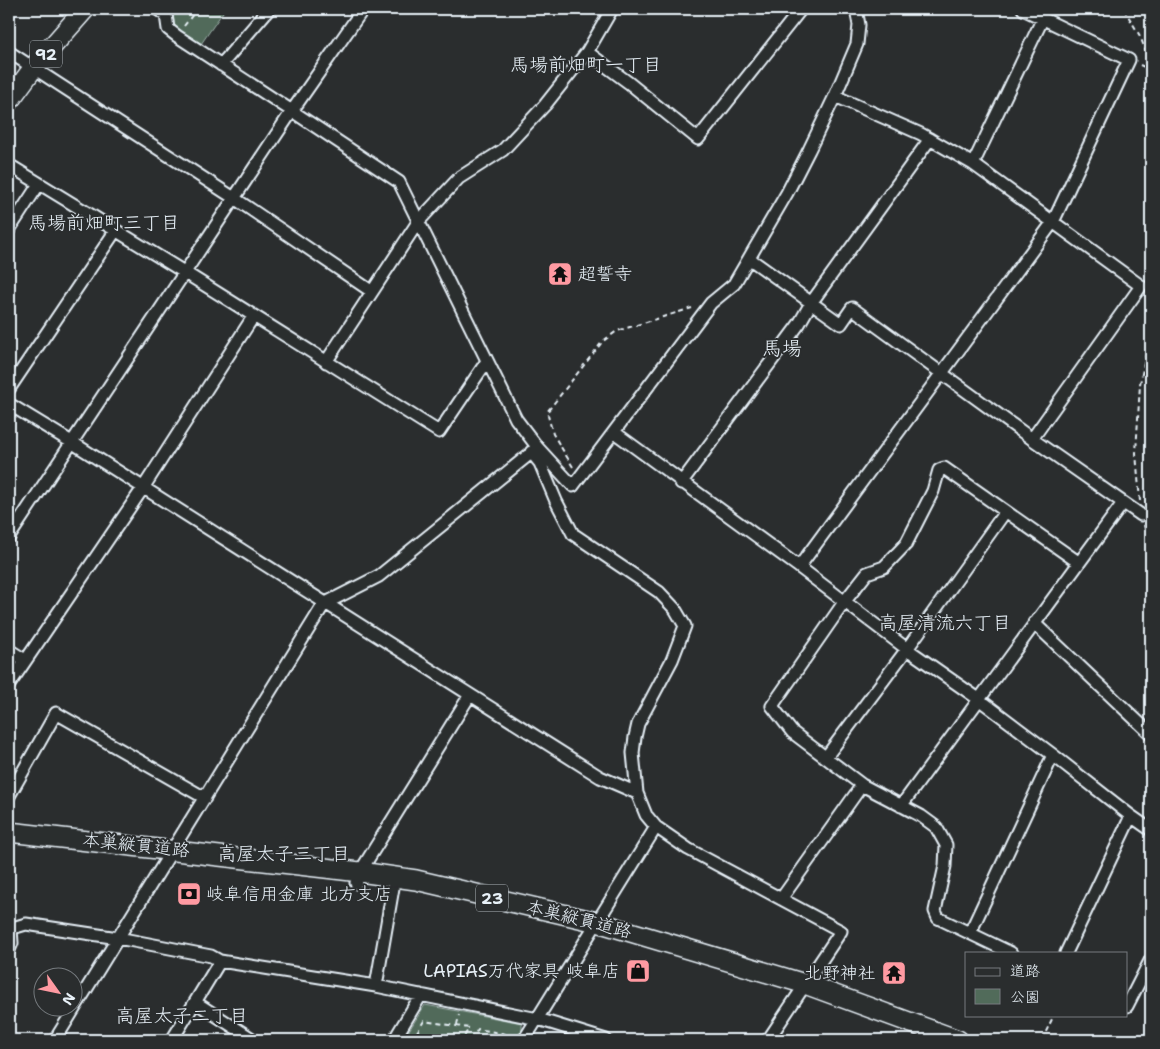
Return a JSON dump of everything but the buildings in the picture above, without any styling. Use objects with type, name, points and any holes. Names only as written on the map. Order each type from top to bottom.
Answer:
[{"type":"main road","name":"92","points":[[9,101],[34,67],[85,9]]},
{"type":"main road","name":"本巣縦貫道路","points":[[9,832],[170,855],[358,877],[416,880],[594,927],[802,989],[958,1040]]},
{"type":"main road","name":"本巣縦貫道路","points":[[9,843],[170,855]]},
{"type":"main road","name":"本巣縦貫道路","points":[[358,877],[393,888],[594,927]]},
{"type":"main road","name":"本巣縦貫道路","points":[[802,989],[928,1040]]},
{"type":"street","points":[[157,9],[166,15],[168,29],[177,36],[399,182],[487,361],[534,450],[556,501],[573,534],[658,592],[674,609],[685,626],[672,660],[638,724],[633,753],[637,793],[646,815],[656,827],[688,848],[841,931],[768,1040]]},
{"type":"street","points":[[220,64],[269,9]]},
{"type":"street","points":[[9,537],[292,110],[363,9]]},
{"type":"street","points":[[326,362],[418,222],[459,178],[503,150],[546,105],[587,52],[612,9]]},
{"type":"street","points":[[587,52],[629,83],[698,139],[801,9]]},
{"type":"street","points":[[534,450],[573,486],[711,302],[734,284],[787,194],[835,96],[857,44],[859,25],[856,9]]},
{"type":"street","points":[[799,567],[1053,222],[1129,60],[1022,9]]},
{"type":"street","points":[[973,164],[1043,18]]},
{"type":"street","points":[[9,52],[234,198],[372,291]]},
{"type":"street","points":[[835,96],[930,139],[973,164],[1141,286],[1032,439]]},
{"type":"street","points":[[681,483],[799,324],[811,303],[930,139]]},
{"type":"street","points":[[9,165],[439,432],[487,361]]},
{"type":"street","points":[[9,230],[39,184]]},
{"type":"street","points":[[9,389],[116,230]]},
{"type":"street","points":[[750,259],[841,324],[852,308],[1032,439],[1141,515]]},
{"type":"street","points":[[9,685],[143,488],[254,317]]},
{"type":"street","points":[[9,404],[600,777],[637,793]]},
{"type":"street","points":[[614,432],[681,483],[799,567],[907,649],[980,700],[1151,830]]},
{"type":"street","points":[[56,1040],[324,604],[379,576],[534,450]]},
{"type":"street","points":[[1010,952],[938,918],[935,911],[945,866],[946,845],[936,827],[921,816],[862,785],[792,732],[772,706],[867,573],[884,567],[906,544],[933,491],[939,470],[944,468],[1078,562]]},
{"type":"street","points":[[901,806],[1122,503]]},
{"type":"street","points":[[826,757],[907,649],[1005,512]]},
{"type":"street","points":[[1034,623],[1151,734]]},
{"type":"street","points":[[9,650],[25,660]]},
{"type":"street","points":[[358,877],[470,695]]},
{"type":"street","points":[[9,796],[56,713],[205,798]]},
{"type":"street","points":[[970,933],[1053,755]]},
{"type":"street","points":[[781,899],[862,785]]},
{"type":"street","points":[[1066,952],[1131,816]]},
{"type":"street","points":[[524,1040],[656,827]]},
{"type":"street","points":[[376,986],[393,888]]},
{"type":"street","points":[[9,950],[12,944],[10,929],[26,924],[118,938],[211,956],[220,961],[421,995],[538,1019],[606,1040]]},
{"type":"street","points":[[1128,1002],[1151,959]]},
{"type":"street","points":[[172,1040],[220,961]]},
{"type":"street","points":[[394,1040],[421,995]]},
{"type":"street","points":[[195,1002],[254,1040]]},
{"type":"path","points":[[177,36],[198,9]]},
{"type":"path","points":[[1124,9],[1140,36],[1151,65]]},
{"type":"path","points":[[580,478],[553,434],[547,412],[603,341],[618,331],[711,302]]},
{"type":"path","points":[[1151,328],[1140,384],[1136,452],[1141,515],[1151,549]]},
{"type":"path","points":[[1042,1040],[1054,1016]]},
{"type":"path","points":[[412,1040],[424,1021],[469,1028],[462,1040]]},
{"type":"path","points":[[464,1036],[472,1039],[478,1029],[511,1035],[507,1040]]},
{"type":"green space","points":[[164,9],[225,9],[201,44],[175,27],[173,15]]},
{"type":"green space","points":[[425,1005],[522,1023],[522,1031],[516,1040],[403,1040]]},
{"type":"place","name":"超誓寺","points":[[560,274]]},
{"type":"place","name":"岐阜信用金庫 北方支店","points":[[189,894]]},
{"type":"place","name":"LAPIAS万代家具 岐阜店","points":[[638,971]]},
{"type":"place","name":"北野神社","points":[[894,973]]},
{"type":"district","name":"馬場前畑町一丁目","points":[[586,64]]},
{"type":"district","name":"馬場前畑町三丁目","points":[[104,222]]},
{"type":"district","name":"馬場","points":[[782,348]]},
{"type":"district","name":"高屋清流六丁目","points":[[945,622]]},
{"type":"district","name":"高屋太子三丁目","points":[[284,853]]},
{"type":"district","name":"高屋太子二丁目","points":[[182,1015]]}]
